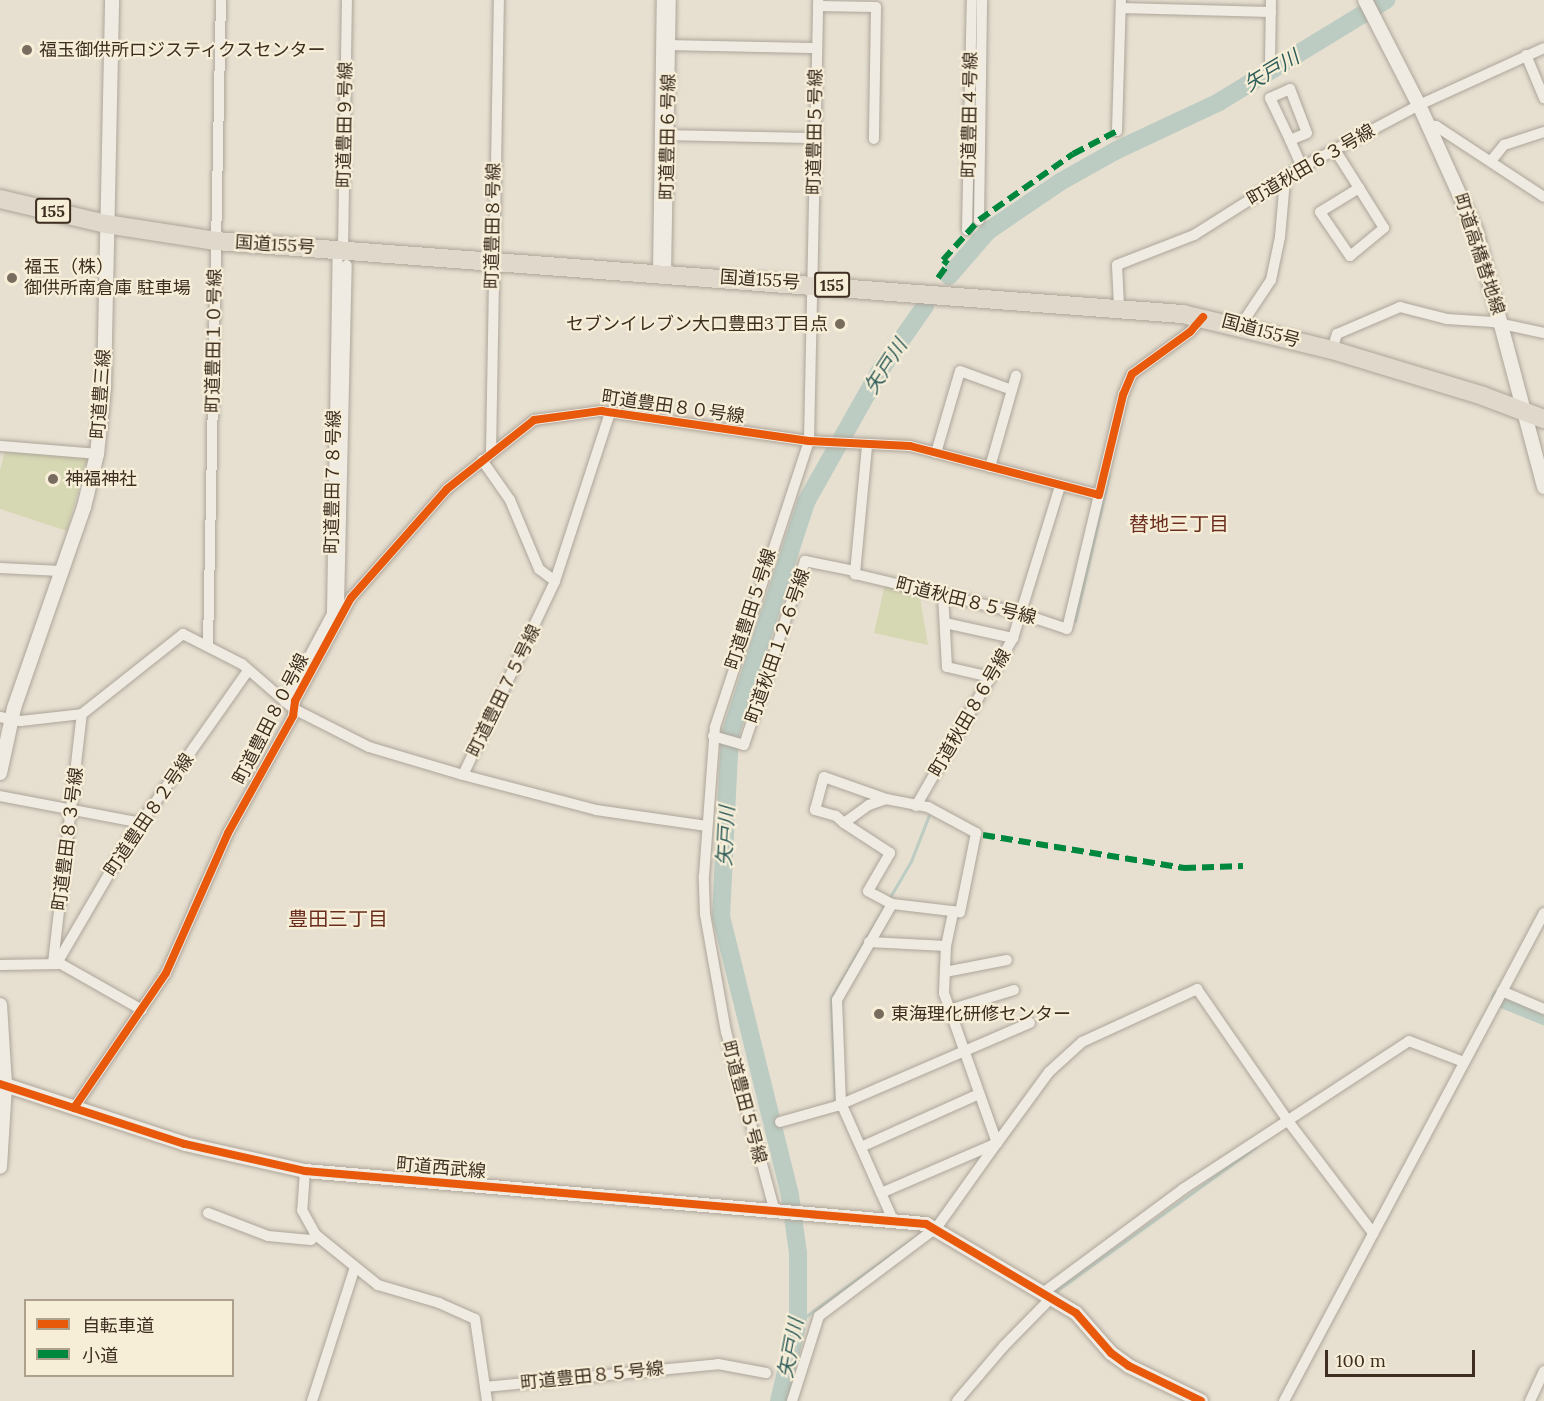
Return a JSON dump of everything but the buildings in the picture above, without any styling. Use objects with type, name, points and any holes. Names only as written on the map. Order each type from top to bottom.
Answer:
[{"type":"highway","name":"国道155号","points":[[0,199],[106,224],[216,241],[342,255],[662,273],[1119,306],[1203,317],[1332,350],[1544,419]]},
{"type":"highway","name":"国道155号","points":[[0,207],[85,225],[106,224]]},
{"type":"street","name":"町道豊三線","points":[[0,773],[5,719],[62,571],[97,454],[104,387],[112,0]]},
{"type":"street","name":"町道豊田１０号線","points":[[208,645],[221,0]]},
{"type":"street","name":"町道豊田９号線","points":[[342,255],[347,0]]},
{"type":"street","name":"町道豊田８号線","points":[[491,452],[492,262],[499,0]]},
{"type":"street","points":[[662,0],[662,273]]},
{"type":"street","name":"町道豊田６号線","points":[[662,273],[671,0]]},
{"type":"street","name":"町道豊田４号線","points":[[967,230],[972,0]]},
{"type":"street","points":[[979,220],[982,0]]},
{"type":"street","points":[[1270,62],[1271,0]]},
{"type":"street","name":"町道高橋替地線","points":[[1365,0],[1419,105],[1471,218],[1502,324],[1544,487]]},
{"type":"street","points":[[818,3],[876,7],[874,139]]},
{"type":"street","name":"町道豊田５号線","points":[[780,1213],[731,1054],[714,974],[704,906],[713,736],[776,532],[814,441],[810,284],[816,138],[818,3]]},
{"type":"street","points":[[1118,131],[1121,4],[1271,12]]},
{"type":"street","points":[[670,45],[817,48]]},
{"type":"street","name":"町道秋田６３号線","points":[[1119,306],[1117,265],[1194,235],[1285,180],[1302,167],[1419,105],[1544,48]]},
{"type":"street","points":[[1526,55],[1544,98]]},
{"type":"street","points":[[1290,140],[1307,133],[1290,88],[1270,98],[1302,167]]},
{"type":"street","points":[[1427,125],[1436,126],[1544,197]]},
{"type":"street","points":[[1491,161],[1504,145],[1544,132]]},
{"type":"street","points":[[668,135],[816,138]]},
{"type":"street","points":[[1335,150],[1359,188],[1384,228],[1350,256],[1320,212],[1359,188]]},
{"type":"street","points":[[1241,325],[1271,280],[1280,237],[1285,180]]},
{"type":"street","points":[[342,255],[339,605],[343,612]]},
{"type":"street","name":"町道豊田７８号線","points":[[290,706],[332,614],[342,255]]},
{"type":"street","points":[[1332,350],[1337,334],[1397,308],[1447,319],[1502,324],[1544,333]]},
{"type":"street","points":[[1099,495],[1123,395],[1132,374],[1190,332],[1203,317]]},
{"type":"street","points":[[936,453],[960,371],[1012,390]]},
{"type":"street","points":[[990,467],[1016,376]]},
{"type":"street","name":"町道豊田８０号線","points":[[74,1108],[166,974],[228,833],[290,706],[343,612],[438,498],[491,452],[534,420],[591,410],[814,441],[862,446],[910,446],[1099,495]]},
{"type":"street","name":"町道豊田７５号線","points":[[82,714],[183,634],[208,645],[248,670],[290,706],[369,747],[463,775],[555,581],[610,412]]},
{"type":"street","points":[[0,446],[97,454]]},
{"type":"street","points":[[854,571],[862,446]]},
{"type":"street","points":[[482,460],[510,500],[539,569],[555,581]]},
{"type":"street","name":"町道秋田８６号線","points":[[917,803],[1012,638],[1023,614],[1060,486]]},
{"type":"street","name":"町道秋田８５号線","points":[[854,571],[1023,614],[1067,629],[1099,495]]},
{"type":"street","name":"町道秋田１２６号線","points":[[713,736],[744,745],[805,561],[854,571]]},
{"type":"street","points":[[0,568],[62,571]]},
{"type":"street","points":[[943,594],[947,667],[990,676]]},
{"type":"street","points":[[945,623],[1012,638]]},
{"type":"street","name":"町道豊田８２号線","points":[[55,963],[141,822],[248,670]]},
{"type":"street","points":[[5,719],[82,714]]},
{"type":"street","name":"町道豊田８３号線","points":[[55,963],[82,714]]},
{"type":"street","points":[[463,775],[596,810],[707,826]]},
{"type":"street","points":[[824,777],[884,798],[928,807],[976,833],[960,912],[892,904],[868,891],[890,853],[842,822],[815,810],[824,777]]},
{"type":"street","points":[[0,796],[141,822]]},
{"type":"street","points":[[842,822],[884,798]]},
{"type":"street","points":[[890,1220],[861,1147],[839,1105],[837,1000],[892,904]]},
{"type":"street","points":[[953,912],[946,946],[944,993],[961,1050],[997,1143]]},
{"type":"street","points":[[1284,1401],[1544,913]]},
{"type":"street","points":[[869,942],[946,946]]},
{"type":"street","points":[[945,972],[1006,960]]},
{"type":"street","points":[[0,965],[55,963],[142,1010]]},
{"type":"street","points":[[792,1401],[819,1316],[937,1227],[1049,1072],[1082,1042],[1197,989],[1288,1121],[1373,1233]]},
{"type":"street","points":[[949,1011],[1014,990]]},
{"type":"street","points":[[1502,991],[1544,1009]]},
{"type":"street","points":[[0,1005],[2,1084],[0,1167]]},
{"type":"street","points":[[780,1122],[839,1105],[961,1050],[1030,1023]]},
{"type":"street","points":[[957,1401],[1048,1295],[1183,1189],[1409,1041],[1464,1062]]},
{"type":"street","name":"町道西武線","points":[[2,1084],[184,1144],[305,1172],[780,1213],[890,1220],[937,1227]]},
{"type":"street","points":[[861,1147],[978,1094]]},
{"type":"street","points":[[881,1193],[997,1143]]},
{"type":"street","points":[[305,1172],[302,1210],[316,1235],[378,1285],[439,1303],[475,1319],[487,1401]]},
{"type":"street","points":[[208,1213],[268,1236],[311,1240],[316,1235]]},
{"type":"street","points":[[937,1227],[1076,1313],[1111,1353],[1129,1366],[1201,1401]]},
{"type":"street","points":[[312,1401],[355,1267]]},
{"type":"street","name":"町道豊田８５号線","points":[[485,1387],[718,1364],[766,1373]]},
{"type":"street","points":[[1530,1401],[1544,1371]]},
{"type":"green space","points":[[5,451],[84,456],[87,460],[67,531],[0,509],[0,470]]},
{"type":"green space","points":[[885,584],[919,592],[928,645],[874,633]]},
{"type":"waterway","name":"矢戸川","points":[[949,276],[988,231],[1060,182],[1115,151],[1219,102],[1386,0]]},
{"type":"waterway","name":"矢戸川","points":[[779,1401],[798,1322],[798,1253],[790,1195],[721,917],[730,735],[806,502],[881,369],[925,306]]},
{"type":"waterway","points":[[1075,621],[1109,475]]},
{"type":"waterway","points":[[835,1101],[831,998],[911,861],[929,815]]},
{"type":"waterway","points":[[1500,998],[1544,1016]]},
{"type":"waterway","points":[[1056,1291],[1256,1147]]},
{"type":"waterway","points":[[798,1322],[926,1229]]},
{"type":"marked path","points":[[938,278],[948,264],[943,260],[979,220],[1073,154],[1117,131]]},
{"type":"marked path","points":[[983,835],[1184,868],[1243,866]]},
{"type":"cycle path","points":[[74,1108],[166,973],[228,833],[293,716],[295,701],[351,598],[447,489],[534,420],[601,411],[809,441],[910,446],[1099,495],[1123,395],[1132,374],[1190,332],[1203,317]]},
{"type":"cycle path","points":[[0,1084],[185,1144],[305,1171],[926,1224],[1076,1313],[1111,1353],[1129,1366],[1201,1401]]},
{"type":"place","name":"福玉御供所ロジスティクスセンター","points":[[27,50]]},
{"type":"place","name":"福玉（株） 御供所南倉庫 駐車場","points":[[12,278]]},
{"type":"place","name":"セブンイレブン大口豊田3丁目点","points":[[840,324]]},
{"type":"place","name":"神福神社","points":[[53,479]]},
{"type":"place","name":"東海理化研修センター","points":[[879,1014]]},
{"type":"district","name":"替地三丁目","points":[[1179,523]]},
{"type":"district","name":"豊田三丁目","points":[[338,918]]}]
